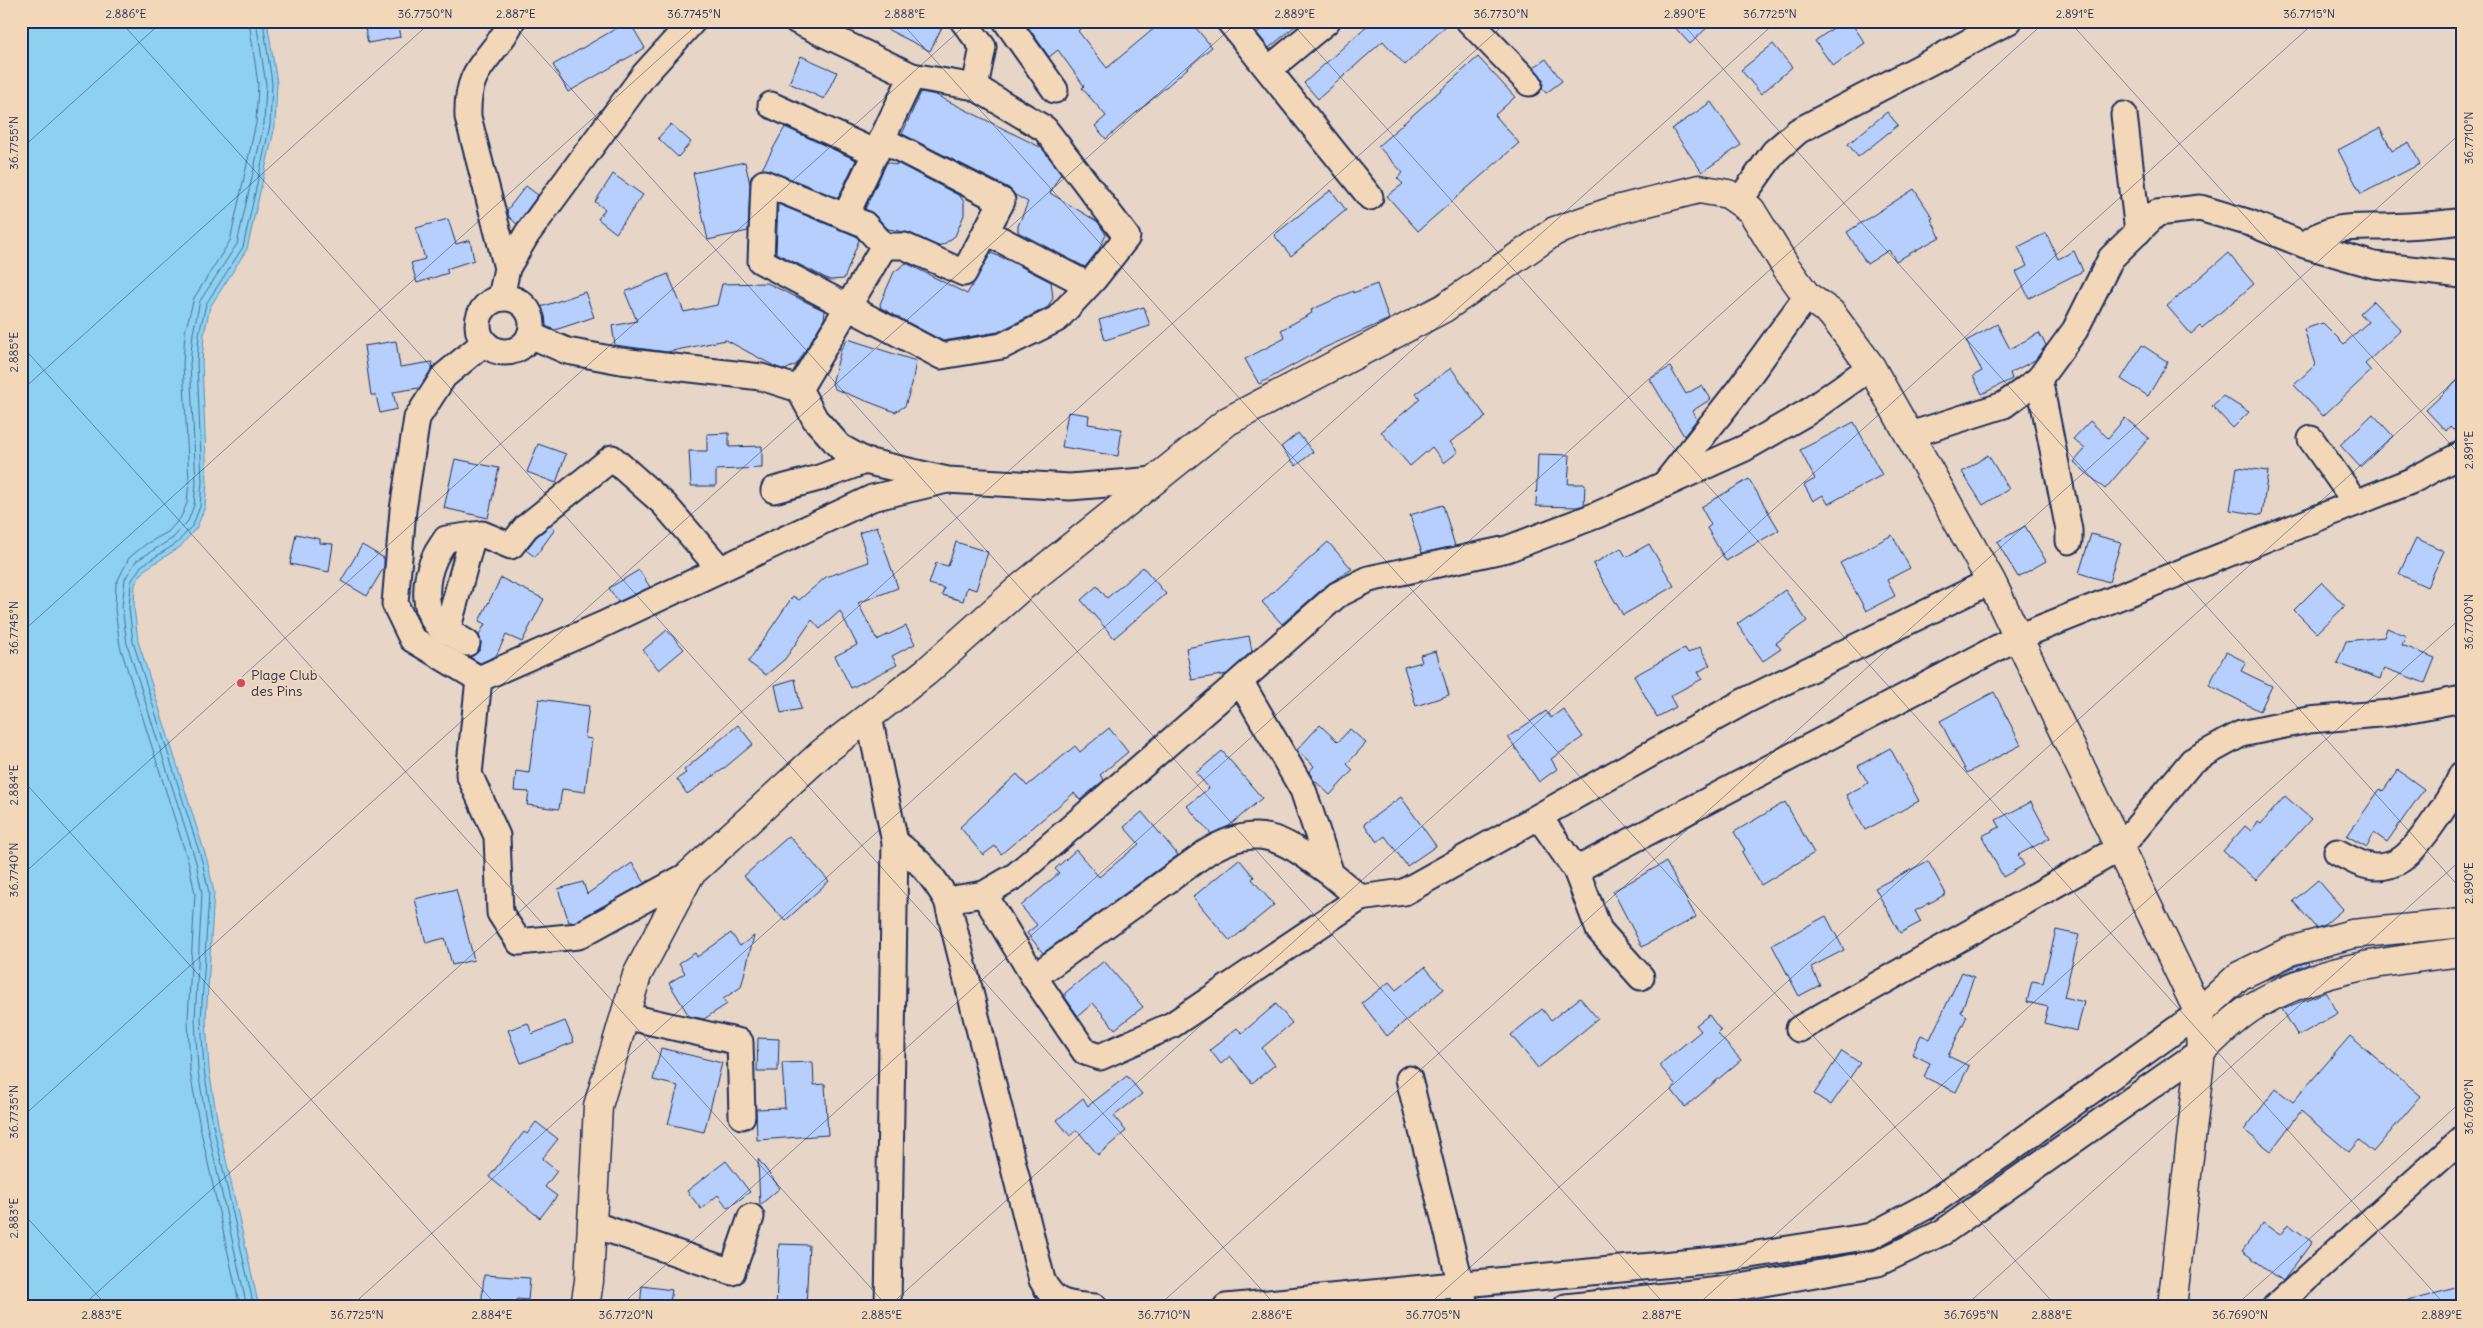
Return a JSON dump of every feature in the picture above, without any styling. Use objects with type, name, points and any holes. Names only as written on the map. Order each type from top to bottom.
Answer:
[{"type":"main road","points":[[585,1307],[592,1224],[598,1106],[637,975],[690,874],[822,753],[926,672],[1019,589],[1228,421],[1444,308],[1555,231],[1616,210],[1699,190],[1721,192],[1740,200],[1760,221],[1786,267],[1807,296],[1831,313],[1871,367],[1990,581],[2199,1013],[2201,1051],[2172,1307]]},
{"type":"main road","points":[[2199,1013],[2239,976],[2290,951],[2352,934],[2462,923]]},
{"type":"main road","points":[[2201,1051],[2255,1005],[2302,982],[2363,964],[2462,952]]},
{"type":"street","points":[[507,268],[468,118],[467,100],[478,68],[512,21]]},
{"type":"street","points":[[501,298],[507,268],[527,234],[644,75],[693,21]]},
{"type":"street","points":[[771,105],[880,146],[1002,201],[964,273],[904,246],[884,246],[864,224],[764,183],[761,261],[941,356],[1002,346],[1057,319],[1088,285],[1127,237],[1045,129],[975,87],[912,76],[797,21]]},
{"type":"street","points":[[964,21],[982,47],[975,87]]},
{"type":"street","points":[[1006,21],[1054,90]]},
{"type":"street","points":[[1229,21],[1370,198]]},
{"type":"street","points":[[1269,69],[1327,21]]},
{"type":"street","points":[[1469,21],[1529,83]]},
{"type":"street","points":[[1740,200],[1774,152],[1798,131],[2010,21]]},
{"type":"street","points":[[845,217],[912,76]]},
{"type":"street","points":[[2124,114],[2138,232]]},
{"type":"street","points":[[1910,435],[2004,405],[2040,379],[2075,330],[2111,258],[2157,213],[2200,208],[2250,223],[2305,245],[2374,264],[2462,275]]},
{"type":"street","points":[[2305,245],[2328,231],[2348,226],[2420,225],[2462,221]]},
{"type":"street","points":[[986,232],[1088,285]]},
{"type":"street","points":[[799,389],[884,246]]},
{"type":"street","points":[[1664,485],[1737,392],[1807,296]]},
{"type":"street","points":[[501,298],[519,302],[526,308],[531,317],[530,335],[518,348],[509,351],[491,348],[484,343],[479,335],[479,316],[492,301],[501,298]]},
{"type":"street","points":[[530,335],[567,351],[621,360],[761,377],[799,389],[815,419],[840,447],[865,461],[947,480],[1070,486],[1155,480]]},
{"type":"street","points":[[479,679],[412,639],[395,604],[403,510],[417,418],[444,376],[484,343]]},
{"type":"street","points":[[947,900],[984,894],[1015,876],[1336,595],[1369,579],[1507,549],[1597,515],[1745,448],[1776,431],[1839,391],[1871,367]]},
{"type":"street","points":[[2040,379],[2069,530],[2069,541]]},
{"type":"street","points":[[2311,439],[2356,503]]},
{"type":"street","points":[[1576,870],[2018,637],[2411,481],[2462,454]]},
{"type":"street","points":[[457,637],[442,629],[428,613],[427,583],[433,559],[446,539],[482,534],[511,546],[526,527],[612,458],[664,504],[720,570]]},
{"type":"street","points":[[774,490],[820,478],[865,461]]},
{"type":"street","points":[[479,679],[720,570],[872,498],[947,480]]},
{"type":"street","points":[[984,894],[1034,977],[1085,1052],[1100,1057],[1172,1026],[1360,898],[1404,892],[1745,701],[1990,581]]},
{"type":"street","points":[[479,679],[469,774],[497,836],[500,913],[520,942],[578,936],[690,874]]},
{"type":"street","points":[[1240,681],[1303,790],[1332,874]]},
{"type":"street","points":[[1799,1029],[2120,848],[2192,761],[2241,734],[2309,720],[2390,713],[2462,700]]},
{"type":"street","points":[[869,717],[895,842],[888,1307]]},
{"type":"street","points":[[2337,852],[2375,867],[2393,864],[2401,860],[2413,848],[2450,796],[2462,774]]},
{"type":"street","points":[[1539,817],[1576,870],[1599,930],[1641,976]]},
{"type":"street","points":[[1034,977],[1207,852],[1238,837],[1272,838],[1289,844],[1332,874],[1360,898]]},
{"type":"street","points":[[895,842],[920,861],[932,875],[947,900],[1042,1280],[1056,1303],[1094,1307]]},
{"type":"street","points":[[1226,1307],[1463,1296],[1725,1259],[1871,1236],[1926,1206],[1987,1166],[2199,1013]]},
{"type":"street","points":[[625,1016],[740,1042],[742,1116]]},
{"type":"street","points":[[1566,1307],[1729,1289],[1878,1263],[1943,1232],[2201,1051]]},
{"type":"street","points":[[1409,1079],[1463,1296]]},
{"type":"street","points":[[2275,1307],[2462,1140]]},
{"type":"street","points":[[592,1224],[732,1272],[751,1217]]},
{"type":"water","points":[[21,21],[267,21],[277,83],[275,126],[247,249],[210,307],[204,334],[202,363],[207,482],[205,507],[197,527],[180,547],[144,570],[135,584],[134,607],[138,641],[207,860],[214,892],[206,1019],[209,1070],[218,1124],[259,1307],[21,1307]]},
{"type":"building","points":[[397,21],[400,37],[368,43],[364,23]]},
{"type":"building","points":[[629,21],[645,48],[568,92],[553,65]]},
{"type":"building","points":[[871,21],[945,21],[930,51]]},
{"type":"building","points":[[1024,21],[1089,21],[1078,31],[1107,68],[1163,21],[1190,21],[1212,47],[1106,139],[1095,126],[1106,116],[1082,88],[1084,86],[1058,50],[1049,57]]},
{"type":"building","points":[[1271,21],[1301,21],[1269,48],[1257,33]]},
{"type":"building","points":[[1372,21],[1451,21],[1405,65],[1383,41],[1318,99],[1304,83]]},
{"type":"building","points":[[1669,21],[1714,21],[1690,44]]},
{"type":"building","points":[[1843,21],[1850,21],[1865,43],[1833,66],[1815,41]]},
{"type":"building","points":[[1773,44],[1792,67],[1761,94],[1741,70]]},
{"type":"building","points":[[801,56],[837,72],[824,99],[789,83]]},
{"type":"building","points":[[1478,57],[1515,97],[1495,115],[1519,143],[1418,231],[1387,196],[1403,184],[1397,178],[1403,173],[1378,146]]},
{"type":"building","points":[[1546,59],[1562,81],[1546,93],[1542,88],[1543,79],[1534,67]]},
{"type":"building","points":[[921,92],[936,95],[1042,148],[1061,173],[1050,193],[1098,222],[1106,235],[1099,249],[1085,267],[1018,232],[1018,226],[1028,202],[1015,195],[1009,188],[902,134]]},
{"type":"building","points":[[1711,102],[1741,145],[1702,172],[1672,129]]},
{"type":"building","points":[[1887,112],[1898,125],[1858,157],[1848,144]]},
{"type":"building","points":[[671,124],[691,142],[678,157],[658,138]]},
{"type":"building","points":[[785,127],[856,160],[838,198],[762,169]]},
{"type":"building","points":[[2380,128],[2392,151],[2409,142],[2420,164],[2361,194],[2338,150]]},
{"type":"building","points":[[745,162],[750,184],[748,231],[708,240],[693,173]]},
{"type":"building","points":[[887,162],[896,165],[897,163],[960,196],[964,202],[964,215],[955,236],[938,246],[910,233],[888,229],[874,214],[865,209]]},
{"type":"building","points":[[613,174],[643,195],[616,233],[598,219],[605,209],[595,202]]},
{"type":"building","points":[[526,186],[538,195],[517,224],[509,217],[507,210]]},
{"type":"building","points":[[1914,189],[1933,218],[1931,219],[1940,237],[1896,261],[1889,250],[1867,264],[1847,232]]},
{"type":"building","points":[[1331,190],[1346,210],[1291,256],[1274,235]]},
{"type":"building","points":[[778,204],[856,236],[859,240],[844,279],[830,280],[776,253]]},
{"type":"building","points":[[448,219],[456,244],[470,240],[474,260],[446,269],[448,273],[417,283],[411,263],[425,259],[416,228]]},
{"type":"building","points":[[2046,233],[2058,259],[2074,251],[2083,271],[2029,298],[2016,272],[2027,266],[2018,247]]},
{"type":"building","points":[[991,253],[1051,282],[1053,298],[1048,307],[998,332],[943,341],[881,308],[880,304],[894,272],[906,263],[967,294]]},
{"type":"building","points":[[2228,253],[2254,284],[2202,328],[2200,326],[2191,334],[2167,306]]},
{"type":"building","points":[[668,274],[684,312],[717,305],[722,284],[767,283],[825,311],[824,319],[797,364],[785,370],[726,340],[667,352],[615,345],[612,326],[637,321],[625,292]]},
{"type":"building","points":[[1377,284],[1389,319],[1324,348],[1259,384],[1245,359],[1285,338],[1281,330],[1312,313],[1311,310],[1353,291],[1353,293]]},
{"type":"building","points":[[585,292],[594,317],[555,330],[536,322],[532,310]]},
{"type":"building","points":[[2373,301],[2401,330],[2365,364],[2371,371],[2323,416],[2294,385],[2315,365],[2304,329],[2323,323],[2344,344],[2368,322],[2360,313]]},
{"type":"building","points":[[1144,307],[1150,326],[1105,340],[1099,320]]},
{"type":"building","points":[[1997,324],[2010,349],[2039,333],[2046,345],[2035,360],[2010,373],[2012,379],[1982,394],[1973,376],[1982,371],[1966,341]]},
{"type":"building","points":[[848,339],[916,361],[912,384],[905,406],[895,412],[835,389],[832,384],[841,349]]},
{"type":"building","points":[[396,341],[400,367],[432,362],[433,367],[419,388],[393,392],[397,409],[380,413],[376,395],[371,395],[364,346]]},
{"type":"building","points":[[2142,345],[2168,362],[2148,396],[2121,379]]},
{"type":"building","points":[[1670,367],[1686,394],[1702,385],[1711,399],[1692,411],[1697,419],[1684,436],[1650,379]]},
{"type":"building","points":[[1451,368],[1486,417],[1450,442],[1458,452],[1444,463],[1432,447],[1410,466],[1381,432],[1420,399],[1416,393]]},
{"type":"building","points":[[2462,376],[2462,438],[2450,426],[2446,431],[2426,410]]},
{"type":"building","points":[[2223,396],[2249,412],[2233,428],[2212,406]]},
{"type":"building","points":[[1068,412],[1089,415],[1088,424],[1122,429],[1118,456],[1062,447]]},
{"type":"building","points":[[2373,414],[2393,436],[2360,467],[2340,445]]},
{"type":"building","points":[[2125,418],[2149,438],[2105,489],[2074,462],[2085,449],[2073,439],[2090,421],[2108,438]]},
{"type":"building","points":[[1854,422],[1882,475],[1828,504],[1823,495],[1813,501],[1804,485],[1815,479],[1800,450]]},
{"type":"building","points":[[729,433],[729,447],[762,446],[762,468],[716,470],[716,486],[691,486],[689,451],[707,451],[707,434]]},
{"type":"building","points":[[1298,433],[1313,452],[1296,466],[1281,447]]},
{"type":"building","points":[[538,444],[566,454],[556,483],[527,472]]},
{"type":"building","points":[[1538,454],[1570,455],[1568,484],[1585,484],[1584,505],[1577,507],[1536,506]]},
{"type":"building","points":[[1988,455],[2009,489],[1983,505],[1962,472]]},
{"type":"building","points":[[455,459],[499,468],[488,518],[444,508]]},
{"type":"building","points":[[2237,467],[2268,471],[2262,515],[2230,510]]},
{"type":"building","points":[[1749,479],[1779,530],[1726,561],[1707,528],[1711,525],[1701,507]]},
{"type":"building","points":[[1443,505],[1455,546],[1422,553],[1410,515]]},
{"type":"building","points":[[550,526],[555,529],[535,557],[526,550],[536,537]]},
{"type":"building","points":[[877,526],[898,588],[858,603],[877,640],[906,626],[915,644],[892,656],[897,665],[851,688],[835,656],[857,645],[840,611],[820,629],[812,620],[785,659],[766,675],[748,662],[793,596],[799,600],[826,577],[869,562],[859,533]]},
{"type":"building","points":[[2025,526],[2046,561],[2018,577],[1997,542]]},
{"type":"building","points":[[296,534],[320,539],[320,543],[333,544],[329,572],[290,564]]},
{"type":"building","points":[[2091,534],[2121,542],[2109,582],[2079,573]]},
{"type":"building","points":[[1892,535],[1910,568],[1887,580],[1895,596],[1866,611],[1840,563]]},
{"type":"building","points":[[2416,538],[2444,551],[2427,587],[2399,574]]},
{"type":"building","points":[[956,542],[988,552],[976,590],[967,587],[963,601],[942,595],[944,588],[929,584],[936,563],[948,566]]},
{"type":"building","points":[[1328,542],[1352,569],[1328,584],[1282,624],[1262,602]]},
{"type":"building","points":[[1649,544],[1674,586],[1623,615],[1593,564],[1621,548],[1626,557]]},
{"type":"building","points":[[362,545],[384,558],[384,567],[367,596],[341,581]]},
{"type":"building","points":[[1143,567],[1166,594],[1114,638],[1081,600],[1097,586],[1107,598]]},
{"type":"building","points":[[639,570],[650,587],[618,602],[609,588]]},
{"type":"building","points":[[501,578],[544,599],[522,642],[506,635],[496,656],[480,663],[470,657],[480,650],[479,635],[485,624],[479,621]]},
{"type":"building","points":[[2322,582],[2345,606],[2317,633],[2294,610]]},
{"type":"building","points":[[1785,590],[1807,621],[1776,643],[1781,649],[1763,661],[1737,624]]},
{"type":"building","points":[[2387,628],[2406,636],[2402,645],[2435,658],[2425,683],[2384,668],[2380,679],[2337,663],[2346,641],[2384,637]]},
{"type":"building","points":[[667,630],[684,649],[659,670],[643,650]]},
{"type":"building","points":[[1249,636],[1252,651],[1227,674],[1192,680],[1186,648]]},
{"type":"building","points":[[1700,647],[1710,665],[1698,672],[1702,679],[1670,696],[1676,707],[1657,717],[1634,676],[1685,648],[1688,653]]},
{"type":"building","points":[[1436,651],[1449,695],[1416,706],[1404,667],[1422,662],[1420,655]]},
{"type":"building","points":[[2226,652],[2246,662],[2241,671],[2272,686],[2260,711],[2209,685]]},
{"type":"building","points":[[795,679],[801,709],[781,713],[775,685]]},
{"type":"building","points":[[1994,692],[2021,745],[1967,773],[1940,721]]},
{"type":"building","points":[[539,699],[589,706],[585,738],[592,739],[585,792],[562,789],[559,809],[527,805],[529,792],[514,791],[516,771],[529,773]]},
{"type":"building","points":[[1563,709],[1583,737],[1551,759],[1557,769],[1539,782],[1508,737],[1546,711],[1551,718]]},
{"type":"building","points":[[738,725],[753,744],[722,770],[687,794],[677,779],[686,773],[684,770]]},
{"type":"building","points":[[1320,725],[1338,742],[1350,729],[1366,743],[1347,764],[1353,770],[1330,795],[1313,779],[1309,772],[1314,766],[1297,750]]},
{"type":"building","points":[[1109,728],[1128,752],[1100,775],[1104,780],[1080,800],[1074,793],[1001,854],[995,846],[983,855],[960,827],[1017,774],[1027,786],[1075,746],[1080,752]]},
{"type":"building","points":[[1890,748],[1919,801],[1865,830],[1846,795],[1868,783],[1858,766]]},
{"type":"building","points":[[1222,751],[1262,798],[1229,826],[1211,834],[1187,806],[1209,788],[1196,773]]},
{"type":"building","points":[[2398,770],[2424,789],[2387,842],[2374,833],[2367,847],[2347,836],[2380,789],[2383,791]]},
{"type":"building","points":[[2285,796],[2311,819],[2256,880],[2223,851],[2245,826],[2251,831],[2258,822],[2261,824]]},
{"type":"building","points":[[1401,797],[1436,846],[1407,866],[1385,836],[1377,842],[1364,824]]},
{"type":"building","points":[[1785,802],[1814,853],[1761,885],[1742,852],[1745,850],[1734,832]]},
{"type":"building","points":[[2031,802],[2050,838],[2018,855],[2024,865],[2003,877],[1982,836],[2000,827],[1996,820]]},
{"type":"building","points":[[1142,812],[1178,855],[1043,953],[1027,933],[1037,925],[1021,906],[1059,873],[1055,869],[1076,850],[1099,877],[1139,844],[1124,827]]},
{"type":"building","points":[[789,836],[829,881],[785,921],[744,876]]},
{"type":"building","points":[[1239,859],[1254,877],[1252,879],[1274,905],[1230,941],[1193,897]]},
{"type":"building","points":[[1928,861],[1946,894],[1915,911],[1921,922],[1900,933],[1875,888]]},
{"type":"building","points":[[1666,862],[1696,917],[1642,947],[1613,891]]},
{"type":"building","points":[[632,863],[645,883],[574,922],[569,922],[558,889],[583,882],[587,894]]},
{"type":"building","points":[[2318,880],[2343,909],[2323,926],[2316,928],[2293,901]]},
{"type":"building","points":[[456,889],[474,960],[452,965],[445,938],[426,943],[415,899]]},
{"type":"building","points":[[1826,916],[1844,950],[1811,967],[1820,985],[1799,996],[1772,945]]},
{"type":"building","points":[[2056,930],[2079,935],[2064,997],[2084,1002],[2077,1031],[2044,1023],[2048,1007],[2027,1002],[2032,981],[2043,983]]},
{"type":"building","points":[[731,933],[740,946],[754,936],[741,987],[723,999],[727,1004],[704,1019],[689,1016],[669,983],[685,973],[679,963],[695,953],[697,957]]},
{"type":"building","points":[[1104,961],[1143,1007],[1115,1029],[1093,1003],[1078,1016],[1065,997],[1065,993]]},
{"type":"building","points":[[2308,962],[2309,964],[2266,980],[2296,966]]},
{"type":"building","points":[[1425,967],[1444,989],[1387,1036],[1362,1003],[1389,982],[1396,990]]},
{"type":"building","points":[[1962,972],[1974,977],[1961,1012],[1967,1016],[1948,1056],[1969,1066],[1956,1092],[1924,1077],[1930,1063],[1912,1054],[1921,1035],[1930,1039]]},
{"type":"building","points":[[2326,992],[2338,1013],[2298,1036],[2282,1009]]},
{"type":"building","points":[[1580,998],[1598,1019],[1538,1068],[1511,1035],[1542,1009],[1551,1020]]},
{"type":"building","points":[[1276,1004],[1292,1023],[1262,1048],[1275,1065],[1252,1083],[1230,1056],[1221,1064],[1210,1050],[1237,1028],[1242,1033]]},
{"type":"building","points":[[1709,1015],[1721,1031],[1718,1034],[1741,1060],[1685,1107],[1671,1089],[1676,1085],[1659,1065],[1701,1031],[1696,1025]]},
{"type":"building","points":[[565,1021],[574,1042],[521,1063],[508,1030],[528,1023],[532,1034]]},
{"type":"building","points":[[2350,1036],[2421,1096],[2373,1152],[2359,1140],[2349,1152],[2301,1111],[2271,1151],[2244,1130],[2276,1089],[2293,1102]]},
{"type":"building","points":[[758,1038],[779,1039],[778,1071],[757,1071]]},
{"type":"building","points":[[661,1048],[722,1063],[704,1132],[668,1124],[678,1086],[653,1080]]},
{"type":"building","points":[[1842,1051],[1860,1063],[1831,1105],[1814,1094]]},
{"type":"building","points":[[813,1062],[814,1085],[825,1084],[828,1135],[757,1140],[756,1109],[785,1108],[782,1063]]},
{"type":"building","points":[[1127,1076],[1142,1094],[1114,1116],[1126,1131],[1098,1155],[1077,1130],[1070,1136],[1057,1120],[1083,1098],[1088,1106]]},
{"type":"building","points":[[536,1122],[558,1139],[542,1159],[557,1171],[545,1187],[557,1196],[540,1218],[489,1177],[524,1132],[527,1134]]},
{"type":"building","points":[[758,1159],[780,1188],[760,1205]]},
{"type":"building","points":[[726,1161],[750,1192],[728,1208],[718,1195],[701,1209],[687,1191]]},
{"type":"building","points":[[2263,1223],[2280,1235],[2288,1224],[2312,1242],[2283,1281],[2242,1251]]},
{"type":"building","points":[[779,1244],[809,1245],[806,1307],[776,1307]]},
{"type":"building","points":[[484,1275],[530,1278],[528,1300],[517,1299],[517,1307],[481,1307]]},
{"type":"building","points":[[642,1286],[672,1290],[669,1307],[640,1307]]},
{"type":"building","points":[[2462,1286],[2462,1307],[2406,1307],[2405,1302]]},
{"type":"place","name":"Plage Club des Pins","points":[[241,683]]}]
